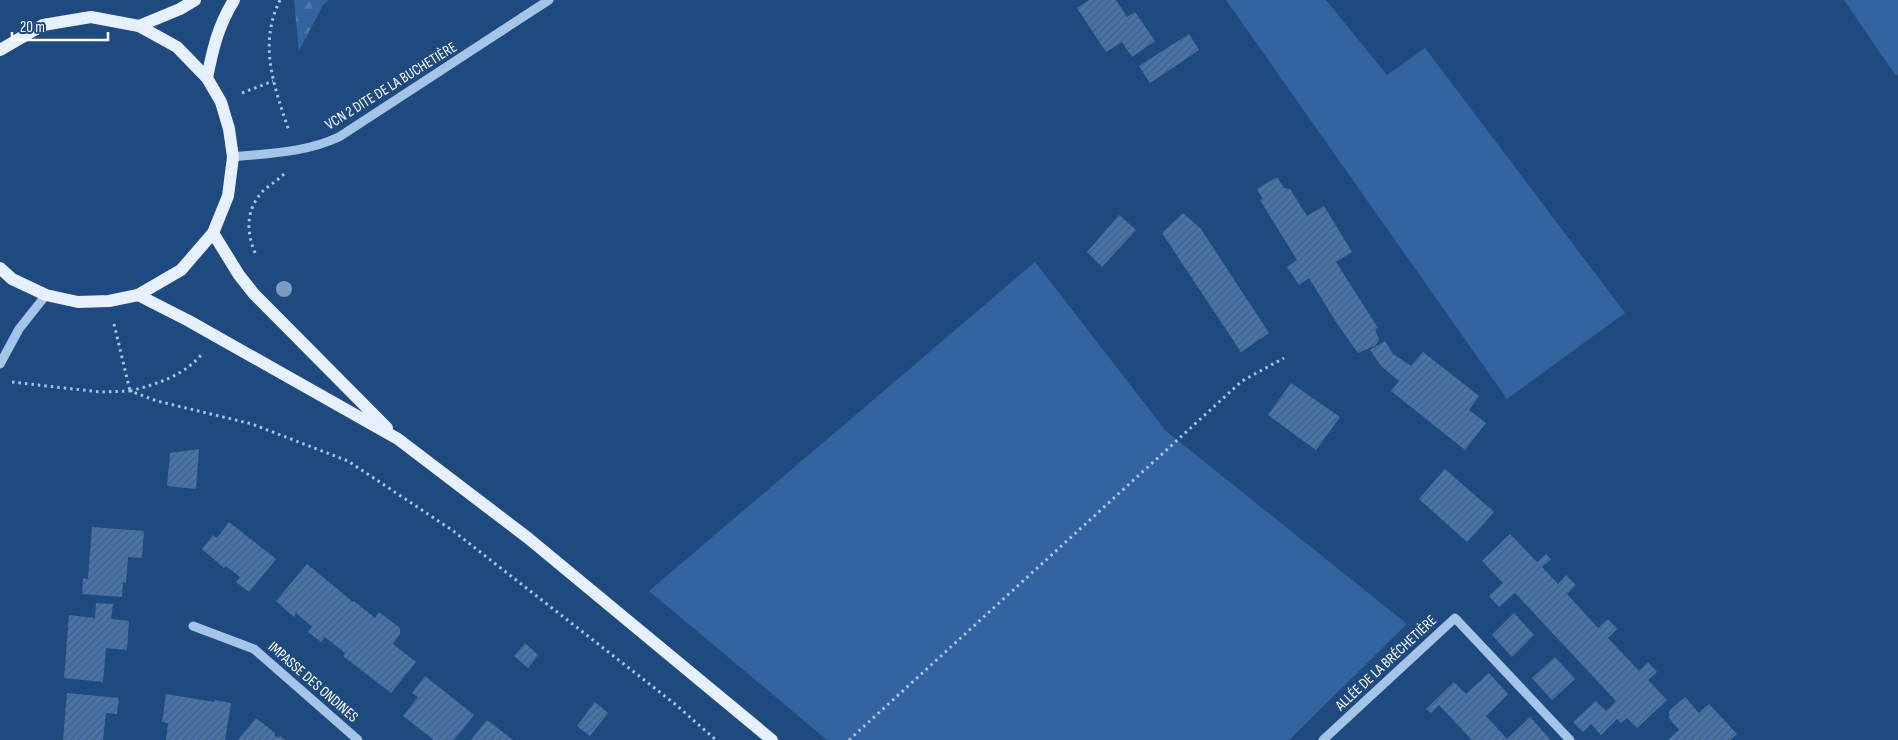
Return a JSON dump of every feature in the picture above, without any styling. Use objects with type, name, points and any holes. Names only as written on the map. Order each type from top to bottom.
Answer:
[{"type":"main road","points":[[139,26],[180,9],[195,0]]},
{"type":"main road","points":[[207,78],[215,40],[223,18],[234,0]]},
{"type":"main road","points":[[0,50],[42,25],[91,17],[139,26],[177,47],[207,78],[220,102],[229,129],[233,157],[228,196],[213,233],[181,270],[138,294],[110,301],[78,302],[46,295],[12,278],[0,268]]},
{"type":"main road","points":[[213,233],[239,275],[254,294],[398,439]]},
{"type":"main road","points":[[138,294],[398,439],[528,538],[772,740]]},
{"type":"street","name":"VCN 2 DITE DE LA BUCHETIÈRE","points":[[233,157],[300,150],[320,146],[339,137],[549,0]]},
{"type":"street","points":[[0,364],[18,329],[46,295]]},
{"type":"street","name":"ALLÉE DE LA BRÉCHETIÈRE","points":[[1323,740],[1455,618],[1570,740]]},
{"type":"street","name":"IMPASSE DES ONDINES","points":[[193,626],[254,649],[358,740]]},
{"type":"path","points":[[220,102],[274,82]]},
{"type":"path","points":[[110,301],[130,391]]},
{"type":"path","points":[[849,740],[1242,382],[1284,358]]},
{"type":"path","points":[[9,381],[100,392],[130,391],[157,400],[252,424],[348,461],[452,530],[675,704],[716,740]]},
{"type":"green space","points":[[294,0],[329,0],[323,5],[299,51]]},
{"type":"green space","points":[[1226,0],[1326,0],[1387,75],[1425,48],[1625,313],[1507,399]]},
{"type":"green space","points":[[1844,0],[1898,0],[1898,75],[1896,76]]},
{"type":"green space","points":[[1035,262],[1166,431],[1407,624],[1289,740],[827,740],[649,591]]},
{"type":"building","points":[[1089,0],[1116,0],[1127,17],[1135,12],[1155,41],[1132,57],[1122,42],[1106,52],[1077,8]]},
{"type":"building","points":[[1189,34],[1199,50],[1150,83],[1139,66]]},
{"type":"building","points":[[1277,177],[1284,188],[1290,189],[1307,216],[1324,206],[1352,252],[1336,262],[1378,328],[1375,329],[1379,340],[1375,346],[1358,353],[1309,278],[1299,285],[1287,267],[1297,260],[1260,200],[1263,199],[1257,189]]},
{"type":"building","points":[[1183,213],[1201,229],[1269,333],[1241,352],[1162,233]]},
{"type":"building","points":[[1119,215],[1136,230],[1102,267],[1087,252]]},
{"type":"building","points":[[1385,341],[1393,354],[1411,366],[1423,352],[1479,396],[1469,410],[1486,423],[1465,450],[1391,391],[1399,381],[1381,366],[1370,350]]},
{"type":"building","points":[[1291,383],[1340,417],[1316,450],[1268,415]]},
{"type":"building","points":[[199,449],[196,489],[167,486],[170,453]]},
{"type":"building","points":[[1445,469],[1494,512],[1467,542],[1419,499]]},
{"type":"building","points":[[229,522],[276,559],[249,592],[236,582],[240,577],[226,566],[224,568],[202,549],[213,535],[217,538]]},
{"type":"building","points":[[92,527],[144,531],[142,558],[128,557],[126,583],[123,582],[122,597],[82,594],[83,578],[88,579]]},
{"type":"building","points":[[1510,534],[1537,562],[1546,554],[1551,559],[1542,567],[1558,584],[1566,575],[1576,585],[1567,594],[1598,628],[1608,619],[1617,629],[1608,638],[1639,671],[1648,662],[1657,672],[1648,680],[1667,700],[1637,728],[1627,718],[1621,723],[1617,719],[1601,735],[1591,724],[1583,732],[1573,722],[1596,701],[1606,711],[1616,701],[1515,593],[1499,607],[1489,596],[1503,583],[1482,561]]},
{"type":"building","points":[[307,564],[375,618],[379,612],[400,628],[400,634],[393,644],[416,662],[391,693],[343,656],[345,653],[325,637],[321,642],[308,632],[312,627],[296,613],[294,617],[276,601]]},
{"type":"building","points":[[96,603],[113,604],[111,619],[129,621],[127,650],[106,648],[103,682],[64,678],[69,615],[95,618]]},
{"type":"building","points":[[1514,613],[1534,635],[1512,657],[1492,635]]},
{"type":"building","points":[[525,643],[538,655],[528,668],[514,656]]},
{"type":"building","points":[[1555,657],[1575,679],[1552,700],[1532,678]]},
{"type":"building","points":[[1489,673],[1508,694],[1486,716],[1507,739],[1530,717],[1549,740],[1472,740],[1439,705],[1431,713],[1426,709],[1454,682],[1466,694]]},
{"type":"building","points":[[425,676],[474,715],[454,740],[433,740],[403,716],[418,697],[412,693]]},
{"type":"building","points":[[67,693],[119,698],[117,714],[106,713],[103,740],[63,740]]},
{"type":"building","points":[[166,694],[231,703],[225,740],[166,740],[168,723],[162,722]]},
{"type":"building","points":[[1685,697],[1699,713],[1709,704],[1737,734],[1730,740],[1668,740],[1679,730],[1669,718],[1669,711]]},
{"type":"building","points":[[595,702],[608,713],[590,736],[577,726]]},
{"type":"building","points":[[256,718],[275,733],[274,735],[279,738],[280,736],[285,740],[238,740]]},
{"type":"building","points":[[487,720],[513,740],[471,740]]}]
